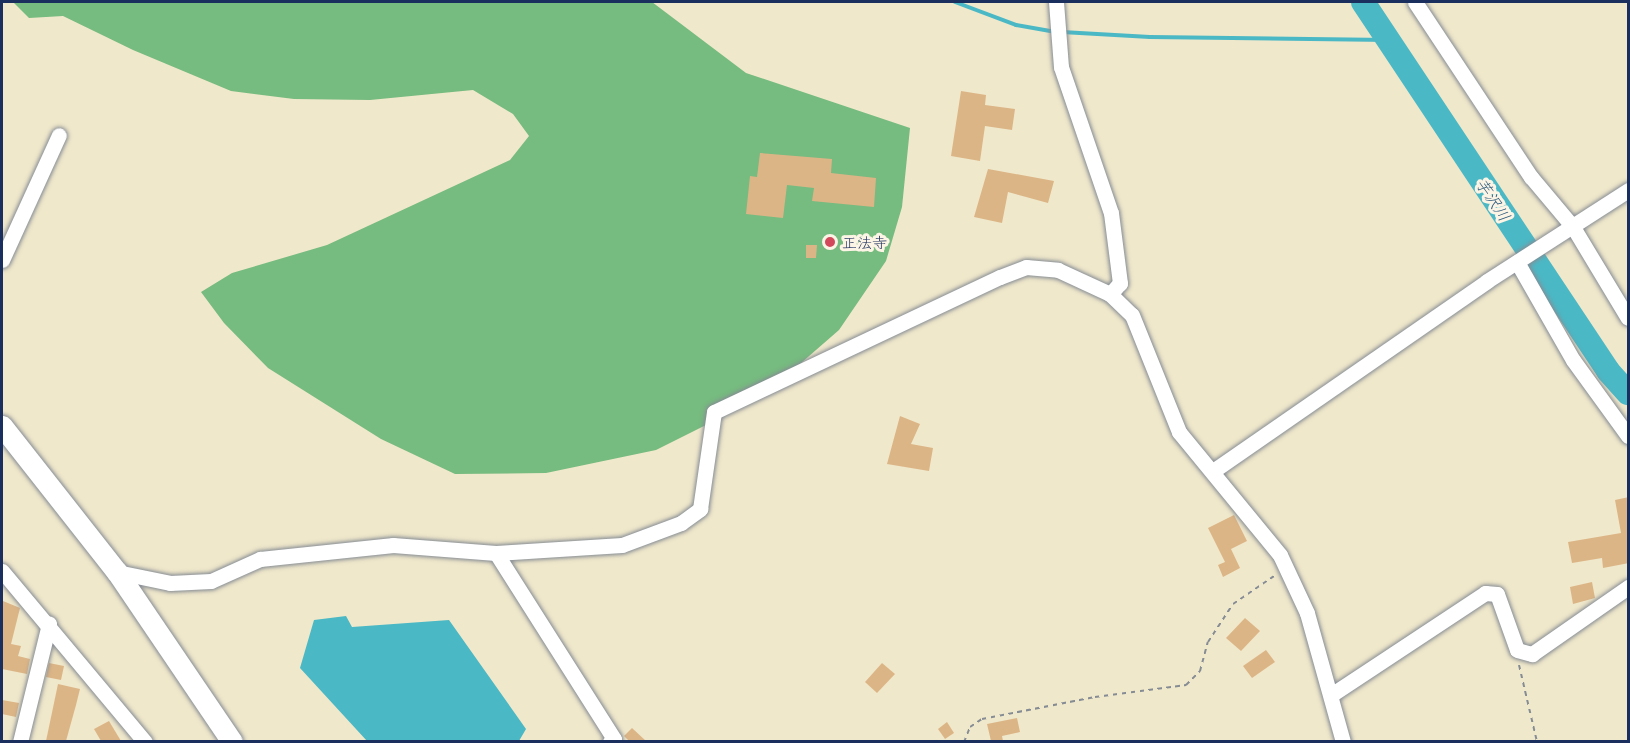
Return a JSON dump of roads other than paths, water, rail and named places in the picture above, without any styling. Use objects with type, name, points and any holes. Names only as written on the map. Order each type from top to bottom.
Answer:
[{"type":"street","points":[[1056,2],[1061,66],[1111,213],[1120,283],[1110,294]]},
{"type":"street","points":[[1415,2],[1531,177],[1629,318]]},
{"type":"street","points":[[2,260],[59,135]]},
{"type":"street","points":[[1213,471],[1520,260],[1629,190]]},
{"type":"street","points":[[1520,260],[1573,360],[1629,436]]},
{"type":"street","points":[[117,572],[170,583],[211,581],[260,559],[393,545],[496,553],[622,545],[681,523],[700,509],[714,412],[1026,267],[1058,270],[1110,294],[1132,315],[1179,432],[1213,471],[1288,569],[1307,613],[1319,666],[1331,695],[1342,741]]},
{"type":"street","points":[[2,426],[117,572],[232,741]]},
{"type":"street","points":[[496,553],[614,739],[610,741]]},
{"type":"street","points":[[2,571],[49,624],[145,741]]},
{"type":"street","points":[[1331,695],[1485,593],[1497,594],[1517,650],[1524,654],[1532,654],[1629,587]]},
{"type":"street","points":[[20,741],[49,624]]},
{"type":"water","points":[[346,616],[352,627],[449,620],[526,729],[519,741],[367,741],[300,668],[314,620]]},
{"type":"waterway","points":[[955,2],[1016,25],[1054,32]]},
{"type":"waterway","name":"芋沢川","points":[[1363,2],[1608,371],[1628,393]]},
{"type":"waterway","points":[[1062,32],[1150,37],[1389,40]]},
{"type":"place","name":"正法寺","points":[[830,242]]}]
